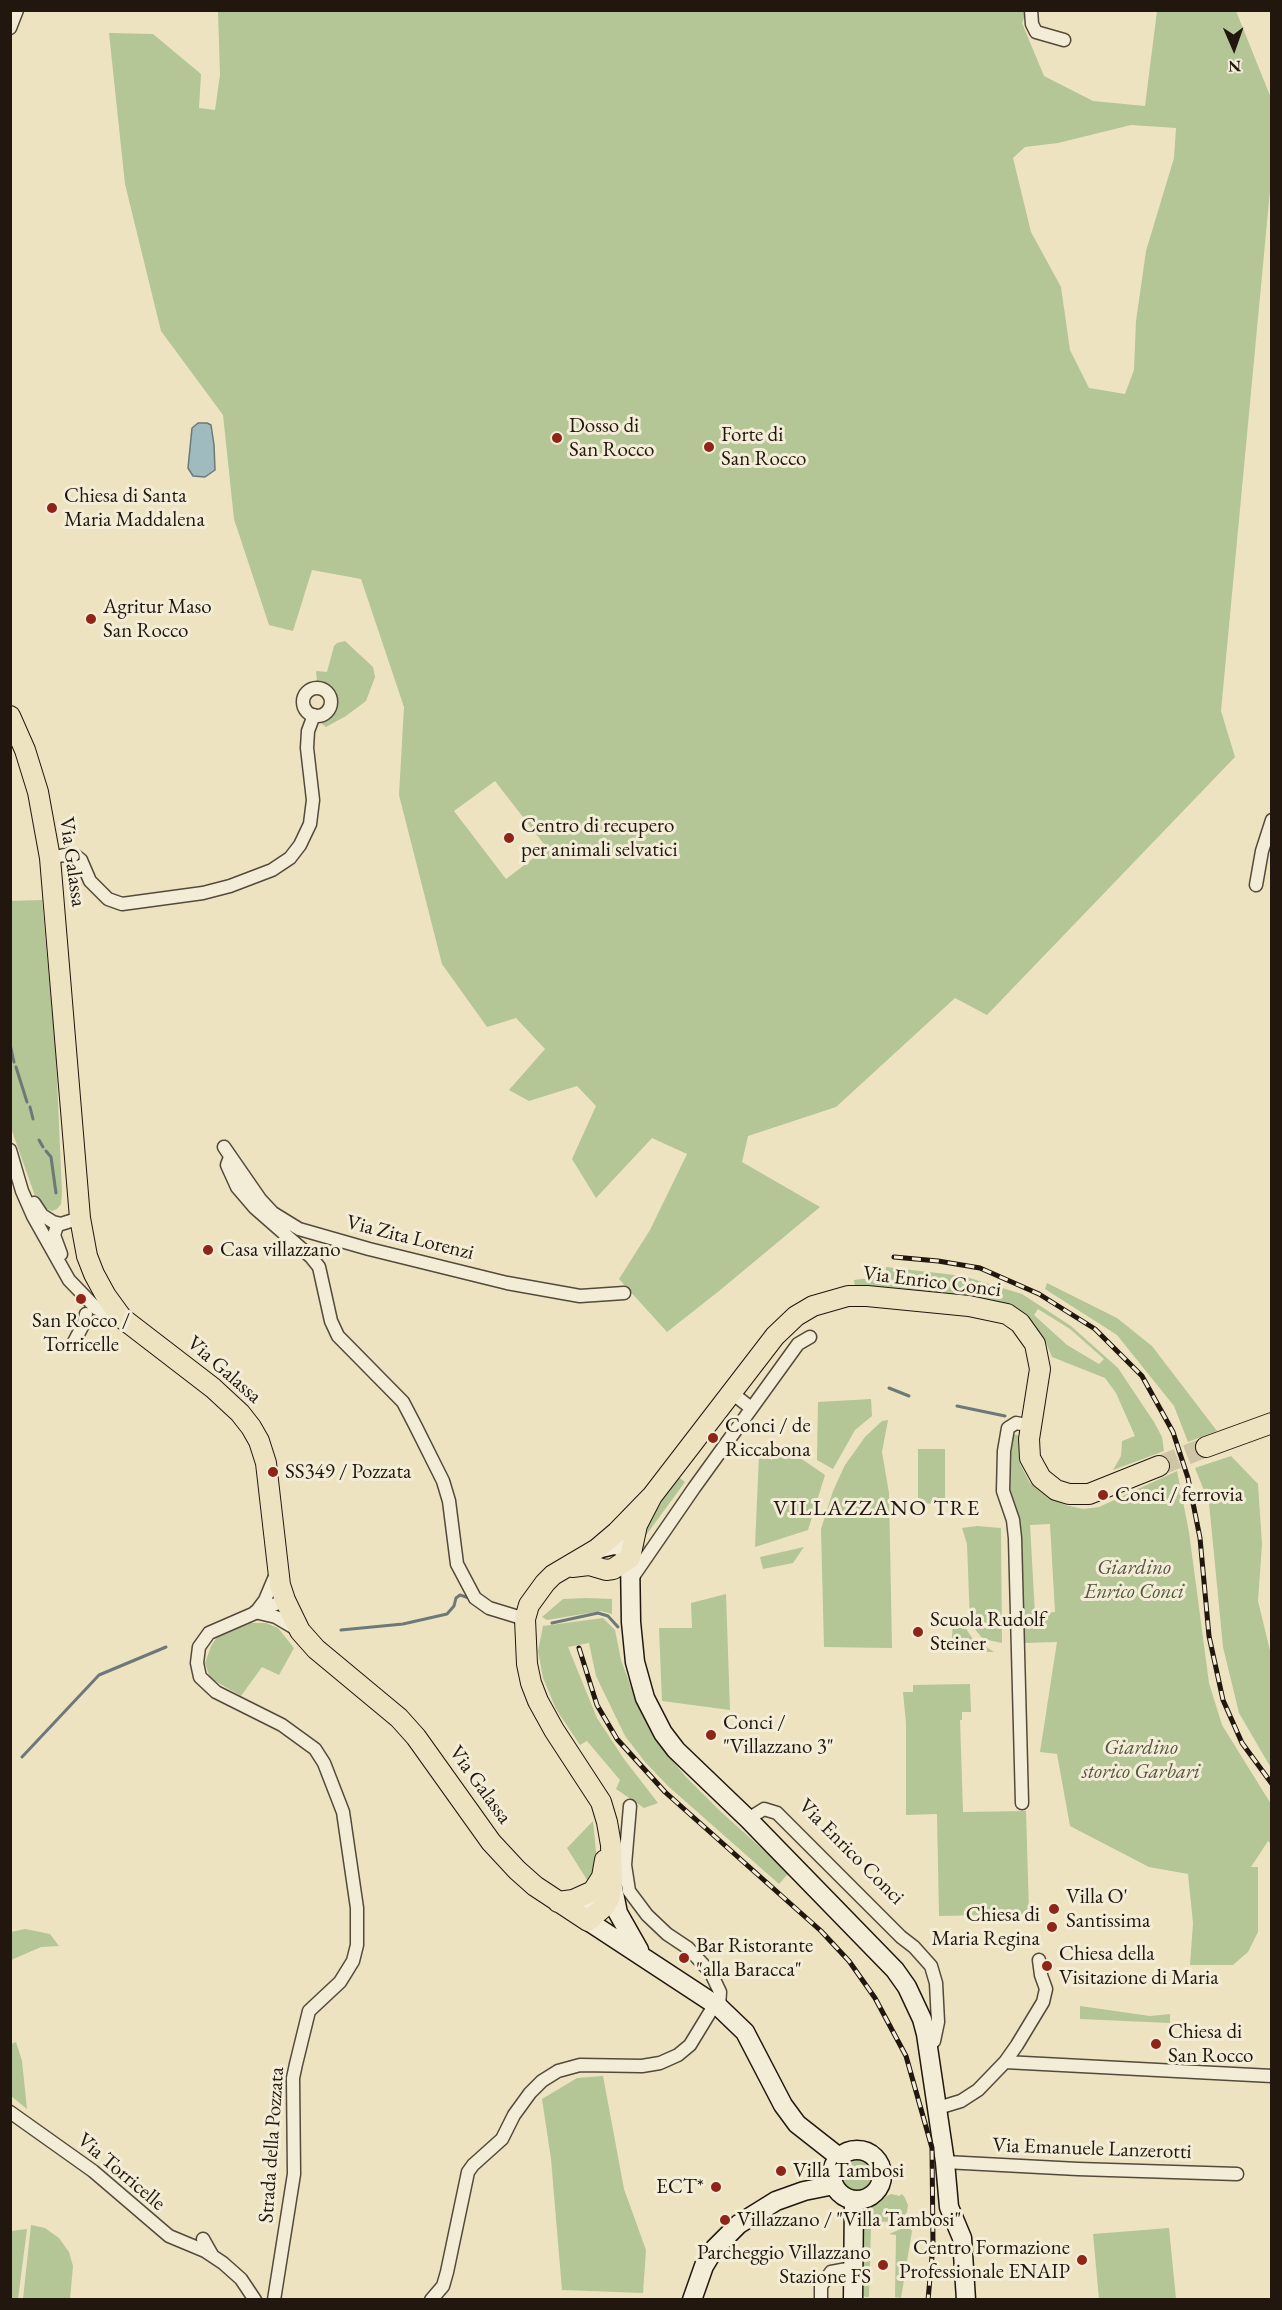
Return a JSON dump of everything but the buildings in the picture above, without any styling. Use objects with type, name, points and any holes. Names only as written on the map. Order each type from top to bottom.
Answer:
[{"type":"main road","name":"Via Galassa","points":[[10,716],[25,750],[38,792],[50,858],[80,1218],[90,1265],[106,1296],[122,1318],[213,1388],[240,1413],[251,1427],[259,1441],[266,1463],[278,1571],[285,1600],[300,1631],[316,1649],[399,1718],[416,1737],[499,1852],[535,1886],[588,1921]]},
{"type":"main road","name":"Via Enrico Conci","points":[[630,1558],[637,1526],[652,1496],[775,1336],[796,1316],[813,1306],[848,1296],[969,1306],[1007,1314],[1020,1323],[1035,1344],[1040,1369],[1029,1439],[1030,1458],[1035,1469],[1049,1485],[1080,1496],[1098,1492],[1159,1466]]},
{"type":"main road","points":[[1206,1447],[1272,1423]]},
{"type":"main road","points":[[588,1921],[604,1907],[609,1899],[612,1883],[612,1845],[601,1802],[554,1730],[531,1683],[525,1649],[525,1619],[536,1593],[553,1575],[597,1549],[652,1496]]},
{"type":"main road","points":[[566,1567],[589,1565],[606,1570],[630,1558]]},
{"type":"main road","points":[[558,1902],[573,1900],[593,1891],[602,1877],[605,1859],[600,1822],[586,1779]]},
{"type":"street","points":[[10,28],[17,10]]},
{"type":"street","points":[[1030,10],[1036,32],[1064,40]]},
{"type":"street","points":[[50,858],[69,854],[76,856],[81,860],[90,881],[108,899],[122,904],[203,893],[230,886],[272,870],[290,858],[300,845],[310,824],[313,801],[307,748],[308,731],[314,715]]},
{"type":"street","points":[[1256,885],[1262,851],[1272,820]]},
{"type":"street","points":[[10,1150],[22,1191],[33,1216],[86,1313],[84,1323],[74,1342]]},
{"type":"street","name":"Via Zita Lorenzi","points":[[525,1619],[489,1608],[476,1598],[457,1564],[443,1481],[416,1425],[403,1402],[338,1336],[330,1321],[319,1267],[311,1257],[255,1208],[237,1187],[227,1165],[227,1152],[254,1191],[273,1213],[300,1229],[369,1250],[507,1283],[580,1296],[624,1293]]},
{"type":"street","points":[[14,1163],[42,1215],[61,1224],[80,1218]]},
{"type":"street","points":[[61,1224],[56,1230],[55,1241],[67,1266],[69,1281]]},
{"type":"street","points":[[86,1313],[122,1318]]},
{"type":"street","points":[[606,1570],[630,1587],[798,1344],[810,1337]]},
{"type":"street","points":[[732,1393],[752,1408]]},
{"type":"street","points":[[1022,1803],[1015,1538],[1013,1520],[1003,1491],[1004,1451],[1008,1428],[1016,1423],[1032,1426]]},
{"type":"street","points":[[597,1549],[614,1545],[621,1546],[630,1558]]},
{"type":"street","name":"Via Enrico Conci","points":[[630,1558],[635,1662],[639,1681],[652,1714],[676,1750],[748,1819],[895,1970],[907,1987],[922,2019],[938,2108],[949,2207],[962,2238],[966,2300]]},
{"type":"street","points":[[278,1571],[265,1600],[255,1612],[276,1617],[300,1631]]},
{"type":"street","name":"Strada della Pozzata","points":[[274,2300],[294,2174],[293,2078],[296,2064],[309,2011],[340,1982],[353,1961],[357,1945],[358,1917],[343,1812],[324,1763],[315,1749],[295,1733],[264,1714],[216,1692],[200,1677],[198,1655],[204,1638],[215,1629],[285,1600]]},
{"type":"street","points":[[431,2300],[443,2286],[462,2189],[468,2172],[502,2139],[514,2115],[530,2093],[542,2081],[558,2071],[580,2065],[642,2066],[678,2055],[690,2045],[717,2005],[720,1992],[711,1974],[688,1948],[667,1934],[647,1915],[629,1891],[625,1865],[630,1806]]},
{"type":"street","name":"Via Enrico Conci","points":[[748,1819],[764,1809],[777,1813],[931,1966],[936,1983],[938,2022],[934,2041],[928,2046]]},
{"type":"street","points":[[612,1883],[618,1913],[641,1954]]},
{"type":"street","points":[[588,1921],[588,1910],[593,1891]]},
{"type":"street","name":"Via Galassa","points":[[588,1921],[717,2005],[745,2032],[783,2105],[797,2124],[839,2157]]},
{"type":"street","points":[[938,2108],[960,2101],[978,2090],[1005,2062],[1017,2045],[1043,2001],[1046,1989],[1041,1976],[1039,1960]]},
{"type":"street","points":[[1005,2062],[1272,2076]]},
{"type":"street","name":"Via Torricelle","points":[[10,2112],[102,2178],[169,2236],[212,2255],[234,2272],[255,2300]]},
{"type":"street","points":[[849,2151],[865,2152],[871,2155],[879,2165],[881,2177],[875,2191],[863,2199],[854,2199],[841,2194],[834,2185],[832,2169],[839,2157],[849,2151]]},
{"type":"street","name":"Via Emanuele Lanzerotti","points":[[945,2163],[1237,2174]]},
{"type":"street","points":[[692,2300],[704,2266],[715,2248],[739,2224],[776,2201],[804,2191],[834,2185]]},
{"type":"street","points":[[853,2300],[854,2199]]},
{"type":"street","name":"Via Torricelle","points":[[203,2239],[212,2255]]},
{"type":"street","points":[[821,2300],[821,2286],[831,2272],[853,2268]]},
{"type":"green space","points":[[218,11],[1027,11],[1022,23],[1044,76],[1093,101],[1145,106],[1157,11],[1236,11],[1271,98],[1272,169],[1221,711],[1235,757],[987,1015],[955,998],[836,1107],[748,1136],[742,1162],[820,1207],[667,1332],[619,1279],[650,1230],[687,1154],[652,1138],[596,1198],[572,1159],[596,1106],[577,1086],[529,1101],[509,1090],[545,1049],[516,1018],[487,1027],[442,964],[399,795],[404,707],[361,579],[312,570],[293,631],[269,625],[234,519],[223,415],[161,331],[125,184],[109,33],[153,34],[201,74],[199,108],[215,110],[220,75]],"holes":[[[1131,125],[1176,128],[1174,158],[1146,251],[1136,321],[1134,370],[1125,394],[1089,388],[1070,350],[1061,287],[1031,232],[1013,158],[1025,147],[1058,143]],[[495,781],[547,848],[506,879],[454,811]]]},
{"type":"green space","points":[[345,641],[373,667],[375,677],[366,701],[326,727],[322,724],[323,720],[336,710],[337,693],[330,686],[317,682],[316,671],[327,672],[334,646]]},
{"type":"green space","points":[[42,900],[56,1057],[62,1193],[61,1204],[52,1211],[41,1206],[35,1196],[11,1128],[10,901]]},
{"type":"green space","points":[[886,1267],[963,1276],[1022,1294],[1071,1326],[1118,1368],[1154,1422],[1162,1437],[1164,1451],[1113,1470],[1121,1456],[1122,1441],[1135,1436],[1116,1393],[1105,1378],[1052,1357],[1045,1340],[1023,1313],[855,1287],[854,1280],[885,1276]],"holes":[[[1038,1309],[1070,1329],[1104,1359],[1099,1364],[1067,1345],[1034,1315]]]},
{"type":"green space","points":[[1047,1283],[1117,1318],[1152,1346],[1217,1431],[1188,1442],[1174,1406],[1117,1335],[1045,1289]]},
{"type":"green space","points":[[871,1399],[872,1416],[855,1430],[833,1469],[817,1460],[818,1402]]},
{"type":"green space","points":[[888,1420],[882,1452],[889,1493],[892,1648],[824,1647],[821,1529],[833,1491],[845,1465],[865,1437],[882,1421]]},
{"type":"green space","points":[[1009,1434],[1018,1435],[1020,1464],[1030,1483],[1047,1496],[1065,1505],[1083,1509],[1099,1507],[1177,1471],[1189,1532],[1209,1683],[1222,1725],[1271,1804],[1271,1844],[1268,1841],[1251,1867],[1258,1867],[1258,1932],[1248,1952],[1233,1965],[1190,1965],[1193,1923],[1188,1874],[1149,1867],[1070,1826],[1057,1754],[1040,1752],[1057,1642],[1024,1643],[1018,1524],[1008,1494]],"holes":[[[1050,1524],[1055,1612],[1035,1614],[1030,1525]]]},
{"type":"green space","points":[[918,1449],[945,1449],[945,1503],[918,1504]]},
{"type":"green space","points":[[759,1455],[796,1455],[825,1475],[808,1530],[755,1547]]},
{"type":"green space","points":[[1231,1456],[1258,1484],[1262,1544],[1258,1601],[1271,1655],[1271,1768],[1239,1713],[1223,1647],[1209,1503],[1195,1468]]},
{"type":"green space","points":[[676,1475],[685,1482],[641,1542],[647,1547],[639,1556],[641,1540],[653,1510]]},
{"type":"green space","points":[[977,1526],[1001,1528],[1002,1643],[983,1639],[970,1623],[967,1544],[962,1528]]},
{"type":"green space","points":[[804,1547],[793,1563],[763,1569],[760,1557]]},
{"type":"green space","points":[[726,1594],[730,1710],[662,1701],[659,1628],[692,1628],[691,1603]]},
{"type":"green space","points":[[563,1599],[612,1599],[612,1614],[601,1611],[547,1620],[542,1617]]},
{"type":"green space","points":[[603,1618],[615,1630],[621,1660],[638,1706],[663,1749],[686,1777],[719,1810],[789,1873],[779,1884],[668,1786],[645,1762],[625,1736],[596,1676],[589,1643],[568,1647],[597,1718],[624,1759],[658,1803],[644,1808],[616,1789],[620,1780],[587,1741],[580,1745],[556,1709],[543,1678],[538,1651],[543,1626]]},
{"type":"green space","points":[[953,1622],[963,1624],[972,1638],[994,1652],[961,1652],[961,1646],[937,1646],[938,1640],[952,1638]]},
{"type":"green space","points":[[251,1623],[266,1623],[278,1628],[294,1648],[279,1675],[262,1667],[241,1696],[210,1678],[205,1663],[217,1637]]},
{"type":"green space","points":[[970,1684],[971,1712],[962,1712],[962,1720],[960,1720],[963,1812],[1026,1811],[1029,1914],[939,1916],[937,1814],[906,1815],[906,1723],[903,1692],[913,1692],[913,1685]]},
{"type":"green space","points":[[593,1821],[597,1863],[589,1883],[567,1848]]},
{"type":"green space","points":[[25,1929],[50,1934],[59,1946],[41,1947],[11,1960],[11,1932]]},
{"type":"green space","points":[[1080,2006],[1150,2016],[1170,2014],[1170,2023],[1080,2019]]},
{"type":"green space","points":[[16,2042],[22,2061],[27,2109],[11,2096],[11,2044]]},
{"type":"green space","points":[[603,2076],[624,2189],[646,2250],[643,2293],[562,2290],[551,2159],[542,2099],[577,2078]]},
{"type":"green space","points":[[856,2158],[868,2163],[873,2175],[868,2187],[856,2192],[844,2187],[839,2175],[844,2163]]},
{"type":"green space","points":[[891,2194],[904,2196],[908,2205],[907,2212],[899,2221],[879,2222],[879,2226],[871,2226],[869,2297],[865,2297],[863,2295],[864,2220],[874,2203]]},
{"type":"green space","points":[[31,2225],[45,2228],[59,2238],[69,2252],[73,2266],[70,2299],[23,2299]]},
{"type":"green space","points":[[908,2226],[912,2231],[901,2298],[895,2297],[896,2235],[889,2234]]},
{"type":"green space","points":[[1169,2228],[1176,2299],[1099,2299],[1093,2234]]},
{"type":"green space","points":[[27,2229],[18,2299],[11,2299],[11,2231]]},
{"type":"water","points":[[198,423],[211,425],[214,445],[215,470],[205,477],[193,476],[188,468],[192,428]]},
{"type":"waterway","points":[[10,1044],[14,1062]]},
{"type":"waterway","points":[[16,1067],[27,1102]]},
{"type":"waterway","points":[[30,1107],[33,1119]]},
{"type":"waterway","points":[[39,1140],[43,1147]]},
{"type":"waterway","points":[[46,1151],[51,1157],[56,1193]]},
{"type":"waterway","points":[[889,1388],[909,1396]]},
{"type":"waterway","points":[[957,1406],[1005,1416]]},
{"type":"waterway","points":[[341,1630],[403,1624],[447,1614],[460,1595],[469,1598]]},
{"type":"waterway","points":[[552,1623],[598,1613],[608,1616],[618,1627]]},
{"type":"waterway","points":[[22,1757],[99,1675],[166,1647]]},
{"type":"tunnel","points":[[1159,1466],[1206,1447]]},
{"type":"railway","points":[[894,1257],[980,1268],[1039,1294],[1095,1329],[1142,1376],[1173,1432],[1188,1478],[1200,1538],[1209,1636],[1223,1700],[1242,1743],[1272,1784]]},
{"type":"railway","points":[[579,1648],[597,1705],[617,1739],[665,1792],[821,1931],[849,1961],[875,1998],[906,2056],[932,2148],[933,2245],[928,2300]]},
{"type":"place","name":"Dosso di San Rocco","points":[[557,438]]},
{"type":"place","name":"Forte di San Rocco","points":[[709,447]]},
{"type":"place","name":"Chiesa di Santa Maria Maddalena","points":[[52,508]]},
{"type":"place","name":"Agritur Maso San Rocco","points":[[91,619]]},
{"type":"place","name":"Centro di recupero per animali selvatici","points":[[509,838]]},
{"type":"place","name":"Casa villazzano","points":[[208,1250]]},
{"type":"place","name":"San Rocco / Torricelle","points":[[81,1299]]},
{"type":"place","name":"Conci / de Riccabona","points":[[713,1438]]},
{"type":"place","name":"SS349 / Pozzata","points":[[273,1472]]},
{"type":"place","name":"Conci / ferrovia","points":[[1103,1495]]},
{"type":"place","name":"Scuola Rudolf Steiner","points":[[918,1632]]},
{"type":"place","name":"Conci / \"Villazzano 3\"","points":[[711,1735]]},
{"type":"place","name":"Villa O' Santissima","points":[[1054,1909]]},
{"type":"place","name":"Chiesa di Maria Regina","points":[[1052,1927]]},
{"type":"place","name":"Bar Ristorante \"alla Baracca\"","points":[[684,1958]]},
{"type":"place","name":"Chiesa della Visitazione di Maria","points":[[1047,1966]]},
{"type":"place","name":"Chiesa di San Rocco","points":[[1156,2044]]},
{"type":"place","name":"Villa Tambosi","points":[[781,2171]]},
{"type":"place","name":"ECT*","points":[[716,2187]]},
{"type":"place","name":"Villazzano / \"Villa Tambosi\"","points":[[725,2220]]},
{"type":"place","name":"Centro Formazione Professionale ENAIP","points":[[1082,2260]]},
{"type":"place","name":"Parcheggio Villazzano Stazione FS","points":[[883,2265]]},
{"type":"district","name":"VILLAZZANO TRE","points":[[877,1509]]},
{"type":"park label","name":"Giardino Enrico Conci","points":[[1134,1580]]},
{"type":"park label","name":"Giardino storico Garbari","points":[[1141,1760]]}]
